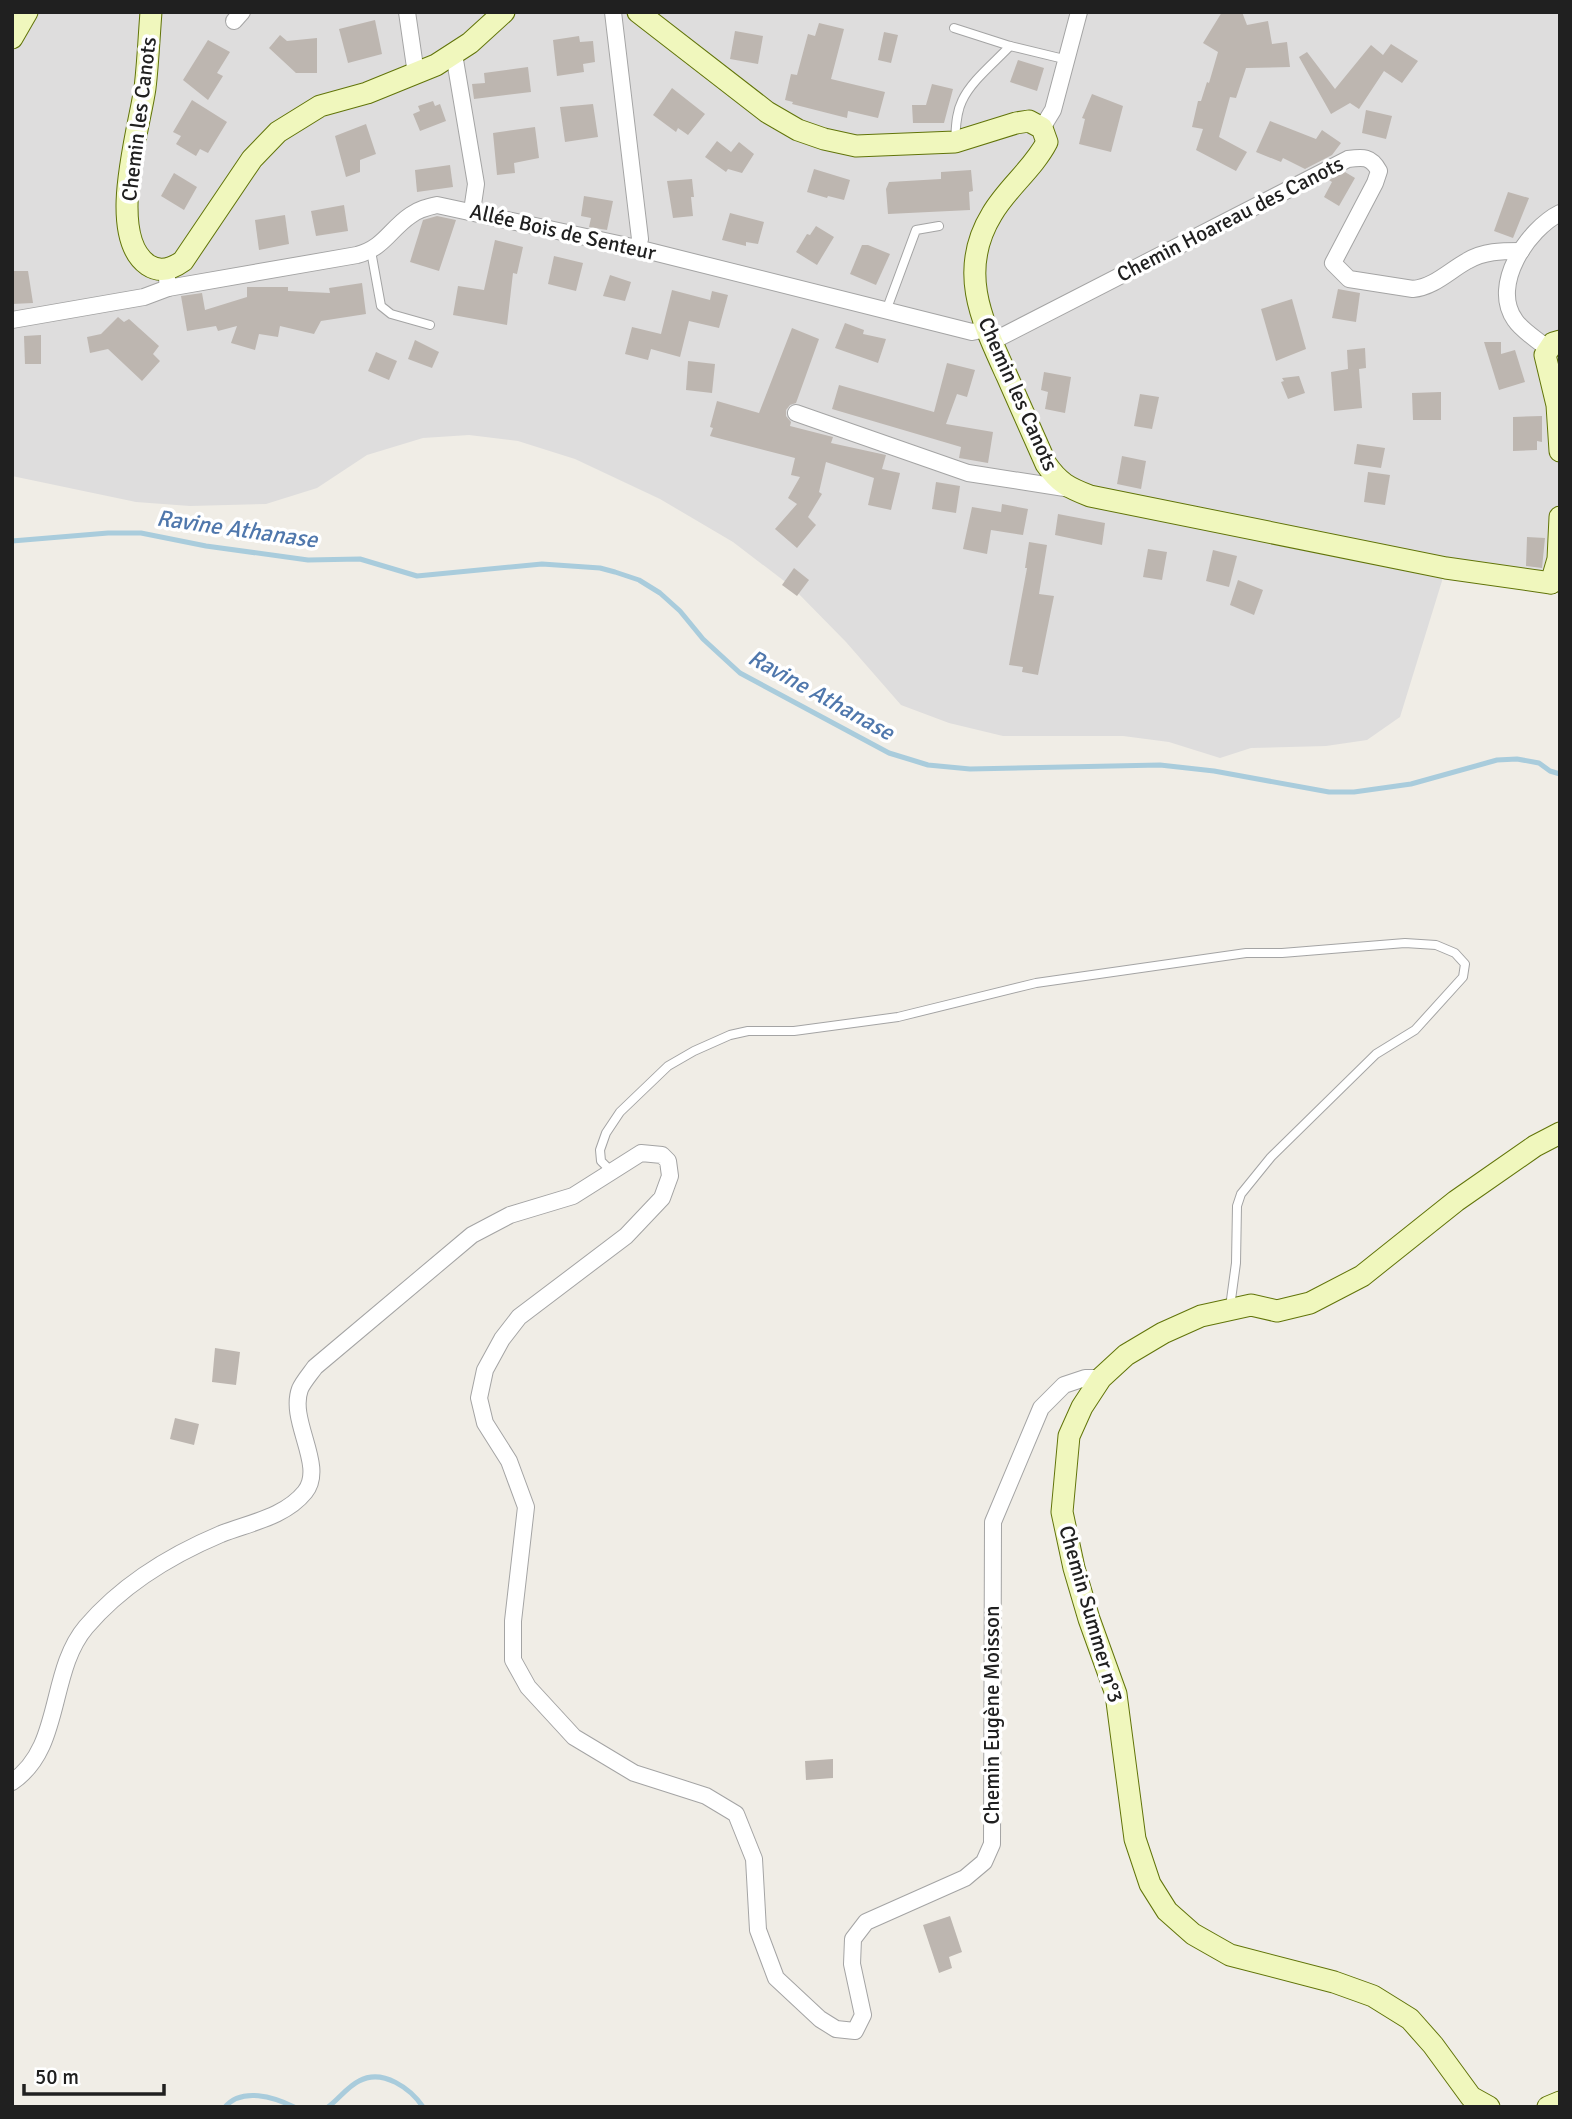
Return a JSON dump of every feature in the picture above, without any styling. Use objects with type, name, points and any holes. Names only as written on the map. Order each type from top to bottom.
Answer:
[{"type":"street","points":[[12,38],[27,12]]},
{"type":"street","name":"Chemin les Canots","points":[[151,12],[145,88],[130,181],[127,221],[131,242],[140,259],[167,279]]},
{"type":"street","points":[[407,12],[416,74]]},
{"type":"street","points":[[12,320],[144,297],[167,279],[183,261],[252,159],[278,132],[320,106],[367,93],[416,74],[454,54],[504,12]]},
{"type":"street","points":[[612,12],[640,239],[638,248]]},
{"type":"street","points":[[638,12],[767,112],[798,130],[856,146],[955,142],[1016,122],[1029,121],[1042,128],[1053,110],[1080,12]]},
{"type":"street","points":[[454,54],[476,184],[472,211]]},
{"type":"street","name":"Chemin les Canots","points":[[1042,128],[1047,142],[1042,152],[997,206],[977,243],[974,267],[975,287],[989,335],[1046,464],[1057,480],[1090,496],[1446,568],[1555,587],[1560,517]]},
{"type":"street","name":"Chemin Hoareau des Canots","points":[[989,335],[1348,159],[1365,157],[1374,162],[1379,171],[1333,262],[1349,279],[1422,288],[1468,260],[1494,251],[1521,251]]},
{"type":"street","name":"Allée Bois de Senteur","points":[[371,251],[420,209],[437,205],[638,248],[886,312],[989,335]]},
{"type":"street","points":[[1560,213],[1551,217],[1530,237],[1521,251],[1510,274],[1508,302],[1515,320],[1554,345],[1545,355],[1557,405],[1560,451]]},
{"type":"street","points":[[167,279],[371,251]]},
{"type":"street","points":[[796,414],[968,473],[1073,490]]},
{"type":"street","name":"Chemin Summer n°3","points":[[1489,2107],[1471,2098],[1433,2045],[1410,2019],[1373,1996],[1334,1982],[1230,1955],[1193,1934],[1167,1911],[1150,1884],[1135,1839],[1116,1694],[1089,1619],[1062,1512],[1069,1436],[1082,1407],[1101,1378],[1126,1354],[1201,1316],[1251,1306],[1277,1311],[1310,1303],[1362,1276],[1456,1201],[1535,1146],[1560,1133]]},
{"type":"street","name":"Chemin Eugène Moisson","points":[[12,1782],[24,1774],[37,1758],[67,1657],[84,1629],[114,1598],[159,1565],[219,1535],[282,1512],[307,1491],[313,1471],[297,1414],[300,1390],[315,1367],[472,1235],[510,1215],[573,1196],[641,1153],[662,1155],[668,1161],[670,1175],[662,1198],[626,1236],[519,1317],[502,1339],[485,1370],[480,1398],[485,1423],[509,1461],[526,1507],[513,1621],[513,1660],[528,1687],[573,1737],[634,1773],[706,1796],[736,1814],[754,1859],[758,1930],[776,1978],[820,2019],[836,2029],[855,2031],[863,2015],[852,1964],[853,1939],[866,1922],[965,1878],[984,1862],[992,1844],[993,1522],[1041,1408],[1064,1385],[1085,1378],[1101,1378]]},
{"type":"street","points":[[1548,2107],[1560,2102]]},
{"type":"lane","points":[[954,28],[1010,46],[1068,60]]},
{"type":"lane","points":[[955,142],[957,116],[962,101],[1010,46]]},
{"type":"lane","points":[[886,312],[916,230],[939,226]]},
{"type":"lane","points":[[371,251],[381,306],[391,314],[430,325]]},
{"type":"lane","points":[[611,1171],[601,1161],[600,1150],[606,1132],[620,1112],[668,1066],[730,1035],[771,1030],[794,1031],[898,1017],[1036,983],[1246,953],[1282,953],[1405,943],[1436,945],[1455,953],[1465,964],[1463,977],[1451,993],[1415,1030],[1376,1054],[1271,1157],[1241,1194],[1237,1206],[1236,1263],[1230,1311]]},
{"type":"shaded area","points":[[12,12],[1560,12],[1560,591],[1551,583],[1446,568],[1400,717],[1367,740],[1326,746],[1251,748],[1220,758],[1169,742],[1123,736],[1003,736],[949,723],[901,705],[846,642],[792,587],[733,542],[660,499],[575,459],[518,441],[469,435],[423,438],[367,455],[317,488],[266,504],[190,506],[136,502],[12,476]]},
{"type":"building","points":[[1222,12],[1242,12],[1247,25],[1268,21],[1272,44],[1287,42],[1290,67],[1246,68],[1236,98],[1230,97],[1219,137],[1247,152],[1236,171],[1196,150],[1203,129],[1192,127],[1198,101],[1201,101],[1207,82],[1209,83],[1218,52],[1203,43]]},
{"type":"building","points":[[375,20],[382,54],[348,63],[339,29]]},
{"type":"building","points":[[819,23],[844,29],[831,79],[885,92],[878,118],[848,111],[847,118],[785,100],[791,74],[797,75],[808,34],[815,36]]},
{"type":"building","points":[[735,31],[763,36],[758,64],[730,59]]},
{"type":"building","points":[[884,32],[898,35],[891,63],[878,60]]},
{"type":"building","points":[[280,35],[287,41],[317,38],[317,73],[296,73],[269,48]]},
{"type":"building","points":[[579,36],[580,42],[593,41],[595,62],[583,64],[584,72],[557,76],[553,40]]},
{"type":"building","points":[[208,40],[230,52],[217,73],[223,76],[208,100],[183,80]]},
{"type":"building","points":[[1391,44],[1418,61],[1402,83],[1384,71],[1359,109],[1350,103],[1331,114],[1299,57],[1307,52],[1335,89],[1371,45],[1383,55]]},
{"type":"building","points":[[1018,60],[1044,68],[1037,91],[1010,82]]},
{"type":"building","points":[[528,67],[531,92],[474,99],[472,84],[485,83],[484,73]]},
{"type":"building","points":[[932,84],[953,89],[944,123],[913,123],[912,105],[926,105]]},
{"type":"building","points":[[672,88],[705,114],[688,135],[678,128],[676,132],[653,115]]},
{"type":"building","points":[[1092,94],[1123,106],[1111,152],[1079,144],[1085,119],[1082,118]]},
{"type":"building","points":[[192,100],[227,122],[208,153],[200,149],[196,156],[176,144],[181,136],[173,132]]},
{"type":"building","points":[[433,101],[435,106],[440,104],[446,121],[420,131],[413,114],[420,111],[418,106]]},
{"type":"building","points":[[593,104],[598,137],[565,142],[560,107]]},
{"type":"building","points":[[1366,110],[1392,116],[1386,139],[1362,133]]},
{"type":"building","points":[[1270,121],[1316,139],[1322,130],[1341,143],[1332,155],[1305,169],[1283,158],[1281,162],[1256,152]]},
{"type":"building","points":[[366,124],[376,154],[360,160],[360,172],[346,177],[335,136]]},
{"type":"building","points":[[535,127],[539,158],[514,163],[515,173],[497,175],[493,133]]},
{"type":"building","points":[[717,141],[731,152],[739,142],[754,154],[742,173],[728,169],[726,172],[705,157]]},
{"type":"building","points":[[450,165],[453,187],[417,192],[415,170]]},
{"type":"building","points":[[814,169],[850,180],[844,200],[807,192]]},
{"type":"building","points":[[971,170],[973,191],[969,192],[970,210],[888,214],[886,189],[889,182],[941,179],[941,172]]},
{"type":"building","points":[[1345,172],[1355,178],[1339,206],[1324,197],[1332,182],[1329,180]]},
{"type":"building","points":[[174,173],[197,187],[184,210],[161,196]]},
{"type":"building","points":[[692,179],[693,216],[673,218],[667,181]]},
{"type":"building","points":[[1508,192],[1529,198],[1513,238],[1494,231]]},
{"type":"building","points":[[584,196],[613,201],[607,230],[589,227],[591,218],[581,216]]},
{"type":"building","points":[[344,205],[348,231],[316,236],[311,211]]},
{"type":"building","points":[[730,213],[764,222],[758,244],[746,242],[746,246],[722,240]]},
{"type":"building","points":[[285,215],[289,244],[259,250],[255,220]]},
{"type":"building","points":[[437,216],[456,220],[439,271],[410,262],[423,220]]},
{"type":"building","points":[[816,226],[834,237],[817,265],[796,252],[807,234],[810,235]]},
{"type":"building","points":[[495,240],[523,247],[517,274],[513,273],[507,325],[453,315],[458,286],[484,290]]},
{"type":"building","points":[[862,245],[890,254],[876,285],[850,274]]},
{"type":"building","points":[[554,256],[583,263],[576,291],[548,284]]},
{"type":"building","points":[[12,271],[28,271],[33,303],[12,304]]},
{"type":"building","points":[[610,275],[631,282],[625,301],[603,296]]},
{"type":"building","points":[[362,283],[366,314],[321,321],[314,334],[280,326],[278,337],[259,334],[255,350],[231,343],[237,326],[218,331],[216,326],[187,331],[181,296],[202,293],[205,310],[247,297],[247,287],[288,287],[288,291],[330,293],[329,288]]},
{"type":"building","points":[[1338,289],[1360,293],[1356,322],[1332,318]]},
{"type":"building","points":[[672,290],[710,300],[712,291],[728,295],[719,328],[689,321],[680,357],[651,349],[648,360],[625,354],[632,327],[661,334]]},
{"type":"building","points":[[1292,299],[1306,349],[1276,361],[1261,309]]},
{"type":"building","points":[[118,317],[124,322],[129,319],[159,346],[153,354],[160,361],[142,381],[108,349],[90,353],[87,337],[101,334]]},
{"type":"building","points":[[845,323],[864,330],[863,334],[886,339],[878,363],[835,348]]},
{"type":"building","points":[[792,328],[819,339],[796,403],[786,410],[790,426],[833,437],[831,443],[886,455],[882,469],[900,473],[891,510],[868,505],[874,478],[826,462],[819,492],[822,494],[808,517],[816,525],[797,548],[775,529],[797,504],[788,498],[800,477],[791,475],[795,458],[710,436],[717,401],[759,413]]},
{"type":"building","points":[[41,335],[41,364],[25,364],[24,336]]},
{"type":"building","points":[[415,340],[439,352],[432,368],[408,359]]},
{"type":"building","points":[[1484,342],[1501,342],[1501,354],[1515,350],[1525,382],[1499,390]]},
{"type":"building","points":[[1365,348],[1366,368],[1359,369],[1362,408],[1334,411],[1331,372],[1348,369],[1347,350]]},
{"type":"building","points":[[376,352],[397,361],[389,380],[368,371]]},
{"type":"building","points":[[688,361],[715,364],[712,393],[686,390]]},
{"type":"building","points":[[947,363],[975,370],[967,397],[957,394],[946,424],[993,432],[988,463],[959,458],[961,447],[832,409],[839,385],[934,412]]},
{"type":"building","points":[[1044,372],[1071,377],[1065,413],[1045,409],[1048,392],[1041,390]]},
{"type":"building","points":[[1299,376],[1305,393],[1288,399],[1282,378]]},
{"type":"building","points":[[1441,392],[1441,420],[1413,420],[1412,393]]},
{"type":"building","points":[[1140,394],[1159,397],[1152,429],[1134,426]]},
{"type":"building","points":[[1542,416],[1542,442],[1537,441],[1537,450],[1513,451],[1513,417]]},
{"type":"building","points":[[1357,444],[1385,448],[1381,468],[1354,464]]},
{"type":"building","points":[[1122,456],[1146,461],[1141,489],[1117,484]]},
{"type":"building","points":[[1368,472],[1390,475],[1385,505],[1364,502]]},
{"type":"building","points":[[936,482],[960,486],[956,513],[932,509]]},
{"type":"building","points":[[1002,504],[1028,509],[1023,535],[991,530],[987,554],[963,549],[972,507],[1001,512]]},
{"type":"building","points":[[1058,514],[1105,523],[1102,545],[1055,535]]},
{"type":"building","points":[[1527,537],[1545,538],[1542,568],[1526,566]]},
{"type":"building","points":[[1029,542],[1047,545],[1039,594],[1054,596],[1038,675],[1022,672],[1023,667],[1009,665],[1027,568]]},
{"type":"building","points":[[1148,549],[1167,552],[1162,580],[1143,577]]},
{"type":"building","points":[[1213,550],[1237,556],[1229,587],[1206,581]]},
{"type":"building","points":[[794,568],[809,580],[797,596],[782,585]]},
{"type":"building","points":[[1238,580],[1263,590],[1254,615],[1230,605]]},
{"type":"building","points":[[215,1348],[240,1352],[236,1385],[212,1382]]},
{"type":"building","points":[[175,1418],[199,1424],[194,1445],[170,1439]]},
{"type":"building","points":[[833,1759],[833,1778],[806,1780],[805,1761]]},
{"type":"building","points":[[950,1916],[962,1952],[949,1957],[952,1968],[939,1973],[923,1925]]},
{"type":"waterway","name":"Ravine Athanase","points":[[12,541],[141,533],[206,546],[308,560],[360,559],[417,576],[542,564],[600,568],[639,580],[660,593],[680,611],[703,639],[740,673],[889,753],[928,765],[970,769],[1160,765],[1214,771],[1329,792],[1354,792],[1411,784],[1497,760],[1517,759],[1539,763],[1560,774]]},
{"type":"waterway","points":[[328,2107],[359,2081],[377,2077],[404,2087],[423,2107]]},
{"type":"waterway","points":[[225,2107],[240,2097],[249,2096],[268,2097],[294,2107]]}]
